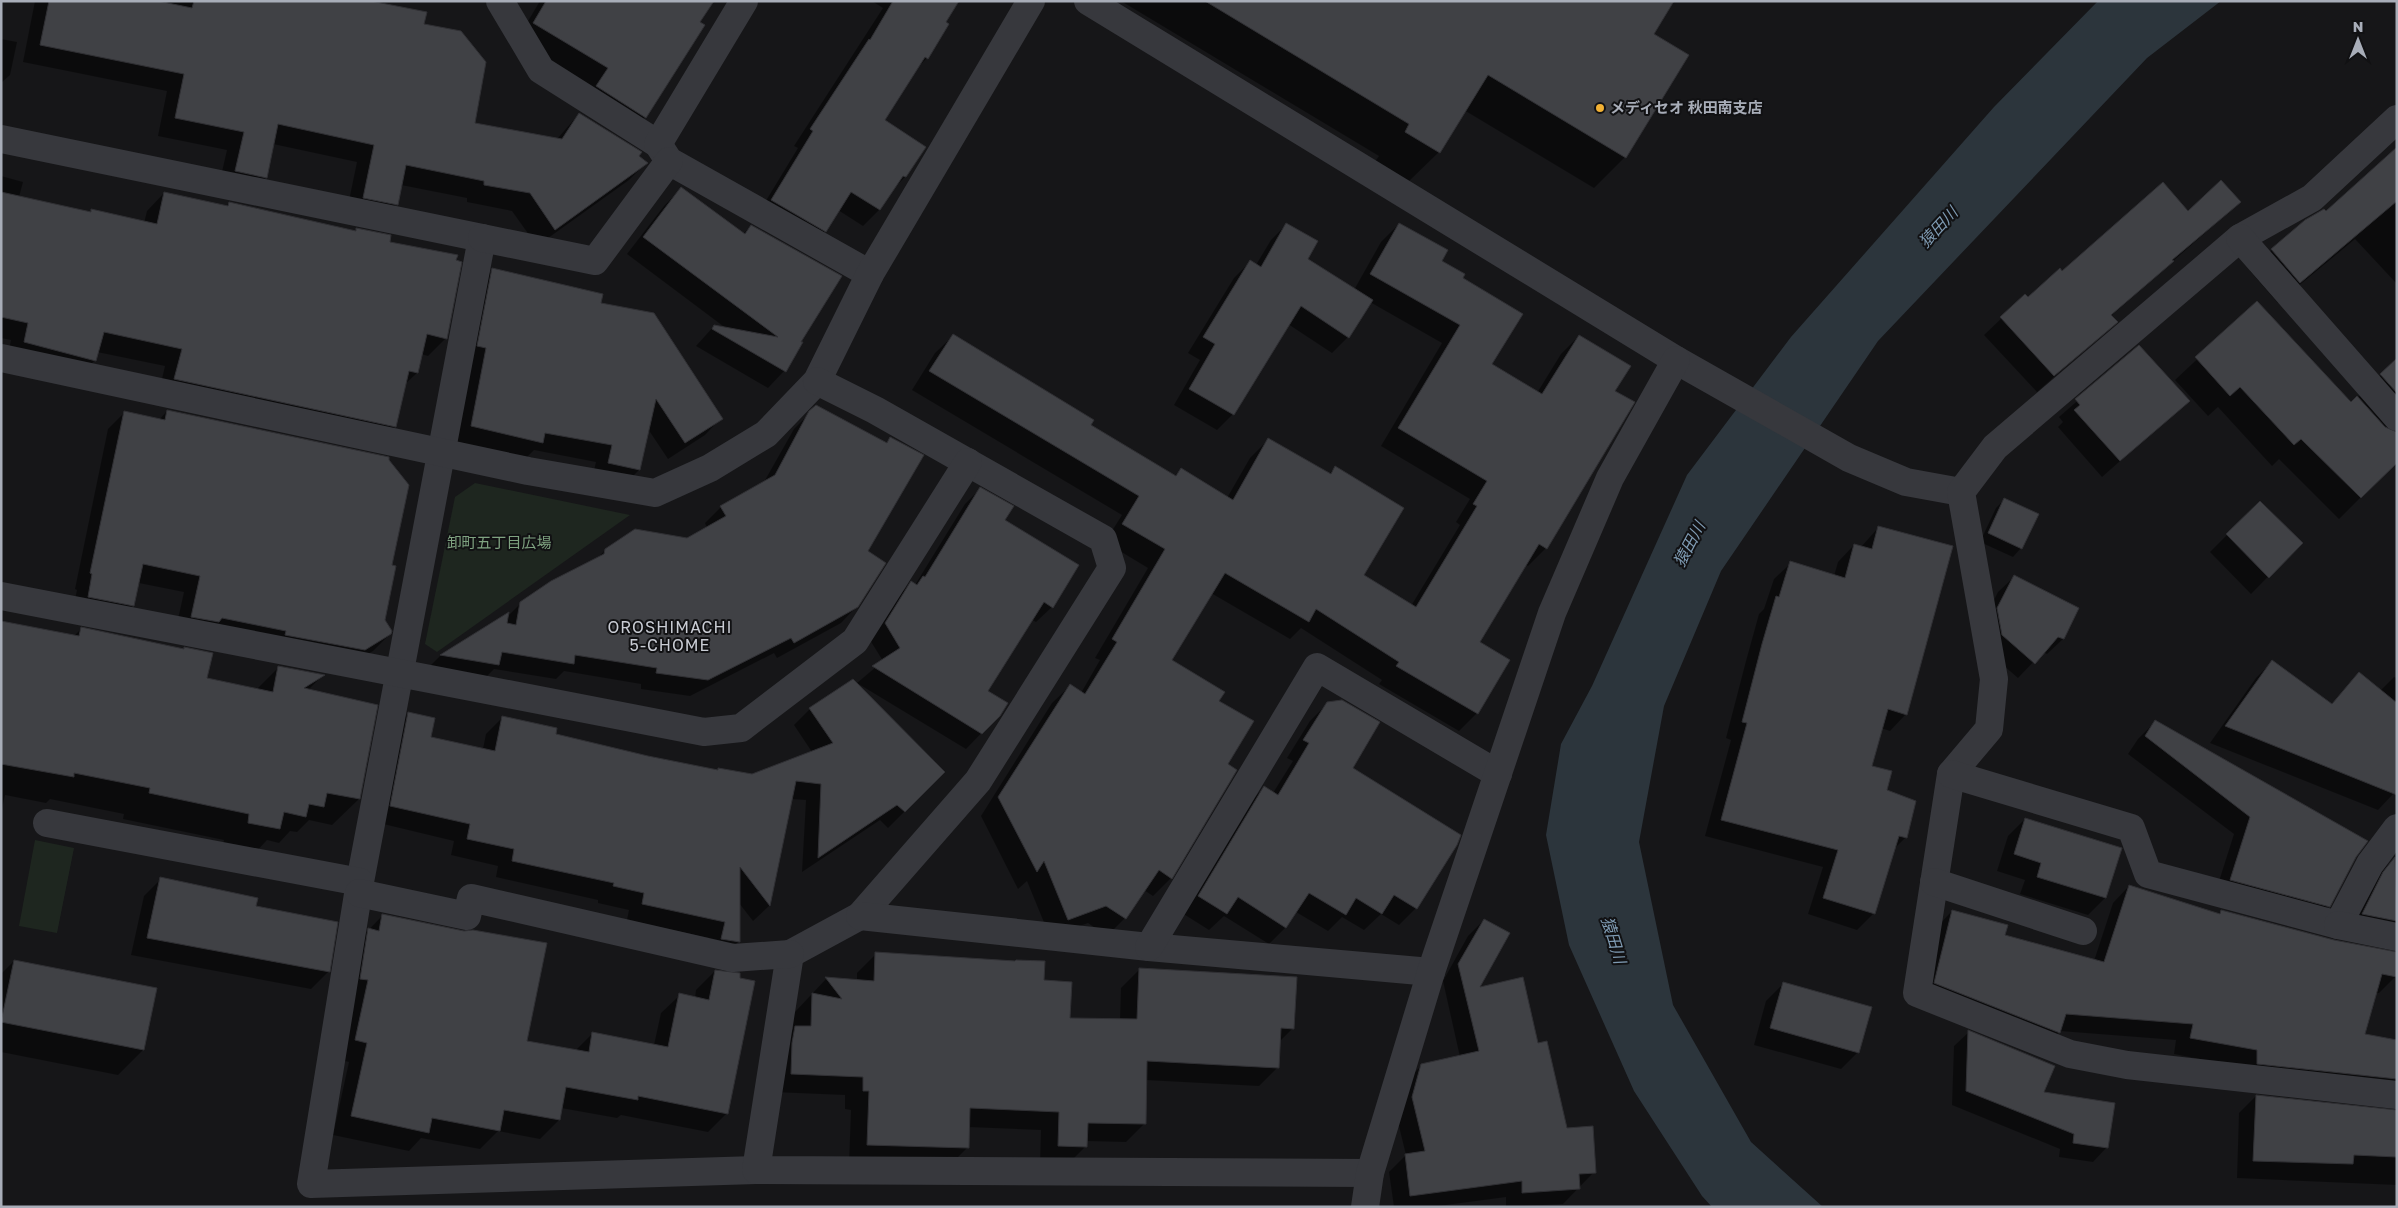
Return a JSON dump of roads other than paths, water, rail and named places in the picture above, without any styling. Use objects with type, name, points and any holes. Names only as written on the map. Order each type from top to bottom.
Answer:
[{"type":"street","points":[[500,1],[541,70],[663,152],[870,274]]},
{"type":"street","points":[[1,139],[595,261],[663,152],[744,1]]},
{"type":"street","points":[[1,358],[528,471],[655,493],[710,468],[766,434],[817,381],[870,274],[1031,1]]},
{"type":"street","points":[[1088,1],[1676,360],[1849,458],[1906,482],[1962,492]]},
{"type":"street","points":[[2397,119],[2312,198],[2240,238],[1995,447],[1962,492],[1994,679],[1989,729],[1951,774],[1917,993],[2070,1054],[2127,1065],[2397,1096]]},
{"type":"street","points":[[482,238],[360,888],[311,1184],[756,1170],[1370,1173]]},
{"type":"street","points":[[2240,238],[2397,416]]},
{"type":"street","points":[[1365,1207],[1370,1173],[1430,972],[1552,613],[1610,478],[1676,360]]},
{"type":"street","points":[[47,823],[360,888],[467,916],[471,898],[733,958],[790,954],[860,916],[978,781],[1112,568],[1103,539],[876,410],[817,381]]},
{"type":"street","points":[[1,596],[704,732],[741,728],[855,641],[968,462]]},
{"type":"street","points":[[1149,947],[1317,667],[1498,774]]},
{"type":"street","points":[[1951,774],[2131,828],[2148,874],[2338,925],[2397,937]]},
{"type":"street","points":[[2338,925],[2370,864],[2397,828]]},
{"type":"street","points":[[1934,882],[2083,932]]},
{"type":"street","points":[[860,916],[1149,947],[1430,972]]},
{"type":"street","points":[[756,1170],[790,954]]},
{"type":"water","name":"猿田川","points":[[2098,1],[2221,1],[2147,58],[1878,341],[1721,571],[1664,706],[1639,842],[1673,1005],[1751,1142],[1823,1207],[1712,1207],[1702,1196],[1634,1091],[1569,945],[1546,835],[1561,744],[1592,686],[1687,475],[1791,337],[1994,107]]},
{"type":"place","name":"メディセオ 秋田南支店","points":[[1600,108]]},
{"type":"district","name":"OROSHIMACHI 5-CHOME","points":[[670,636]]},
{"type":"park label","name":"卸町五丁目広場","points":[[499,543]]}]
